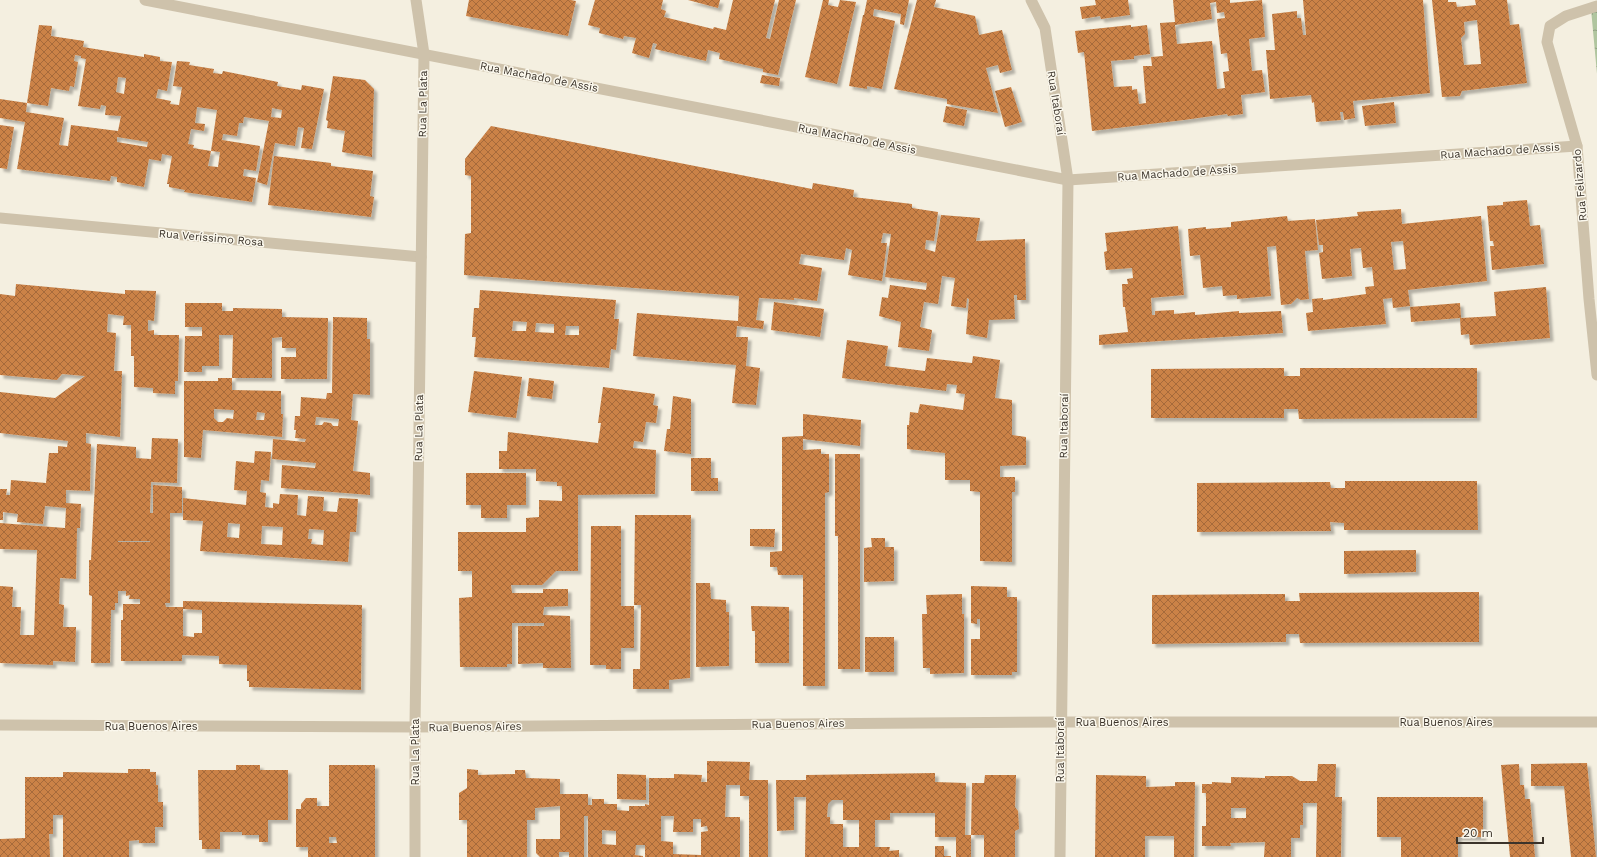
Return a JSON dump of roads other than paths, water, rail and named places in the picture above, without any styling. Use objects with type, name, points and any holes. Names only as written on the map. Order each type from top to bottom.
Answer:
[{"type":"street","name":"Rua Machado de Assis","points":[[145,0],[1068,180],[1577,146]]},
{"type":"street","name":"Rua La Plata","points":[[415,857],[415,727],[424,54],[416,0]]},
{"type":"street","name":"Rua Itaboraí","points":[[1031,0],[1045,28],[1068,180],[1060,722],[1060,857]]},
{"type":"street","name":"Rua Felizardo","points":[[1597,6],[1566,16],[1550,26],[1547,42],[1577,146],[1589,299],[1597,375]]},
{"type":"street","name":"Rua Veríssimo Rosa","points":[[0,218],[421,258]]},
{"type":"street","name":"Rua Buenos Aires","points":[[0,724],[415,727],[1060,722],[1597,722]]}]
